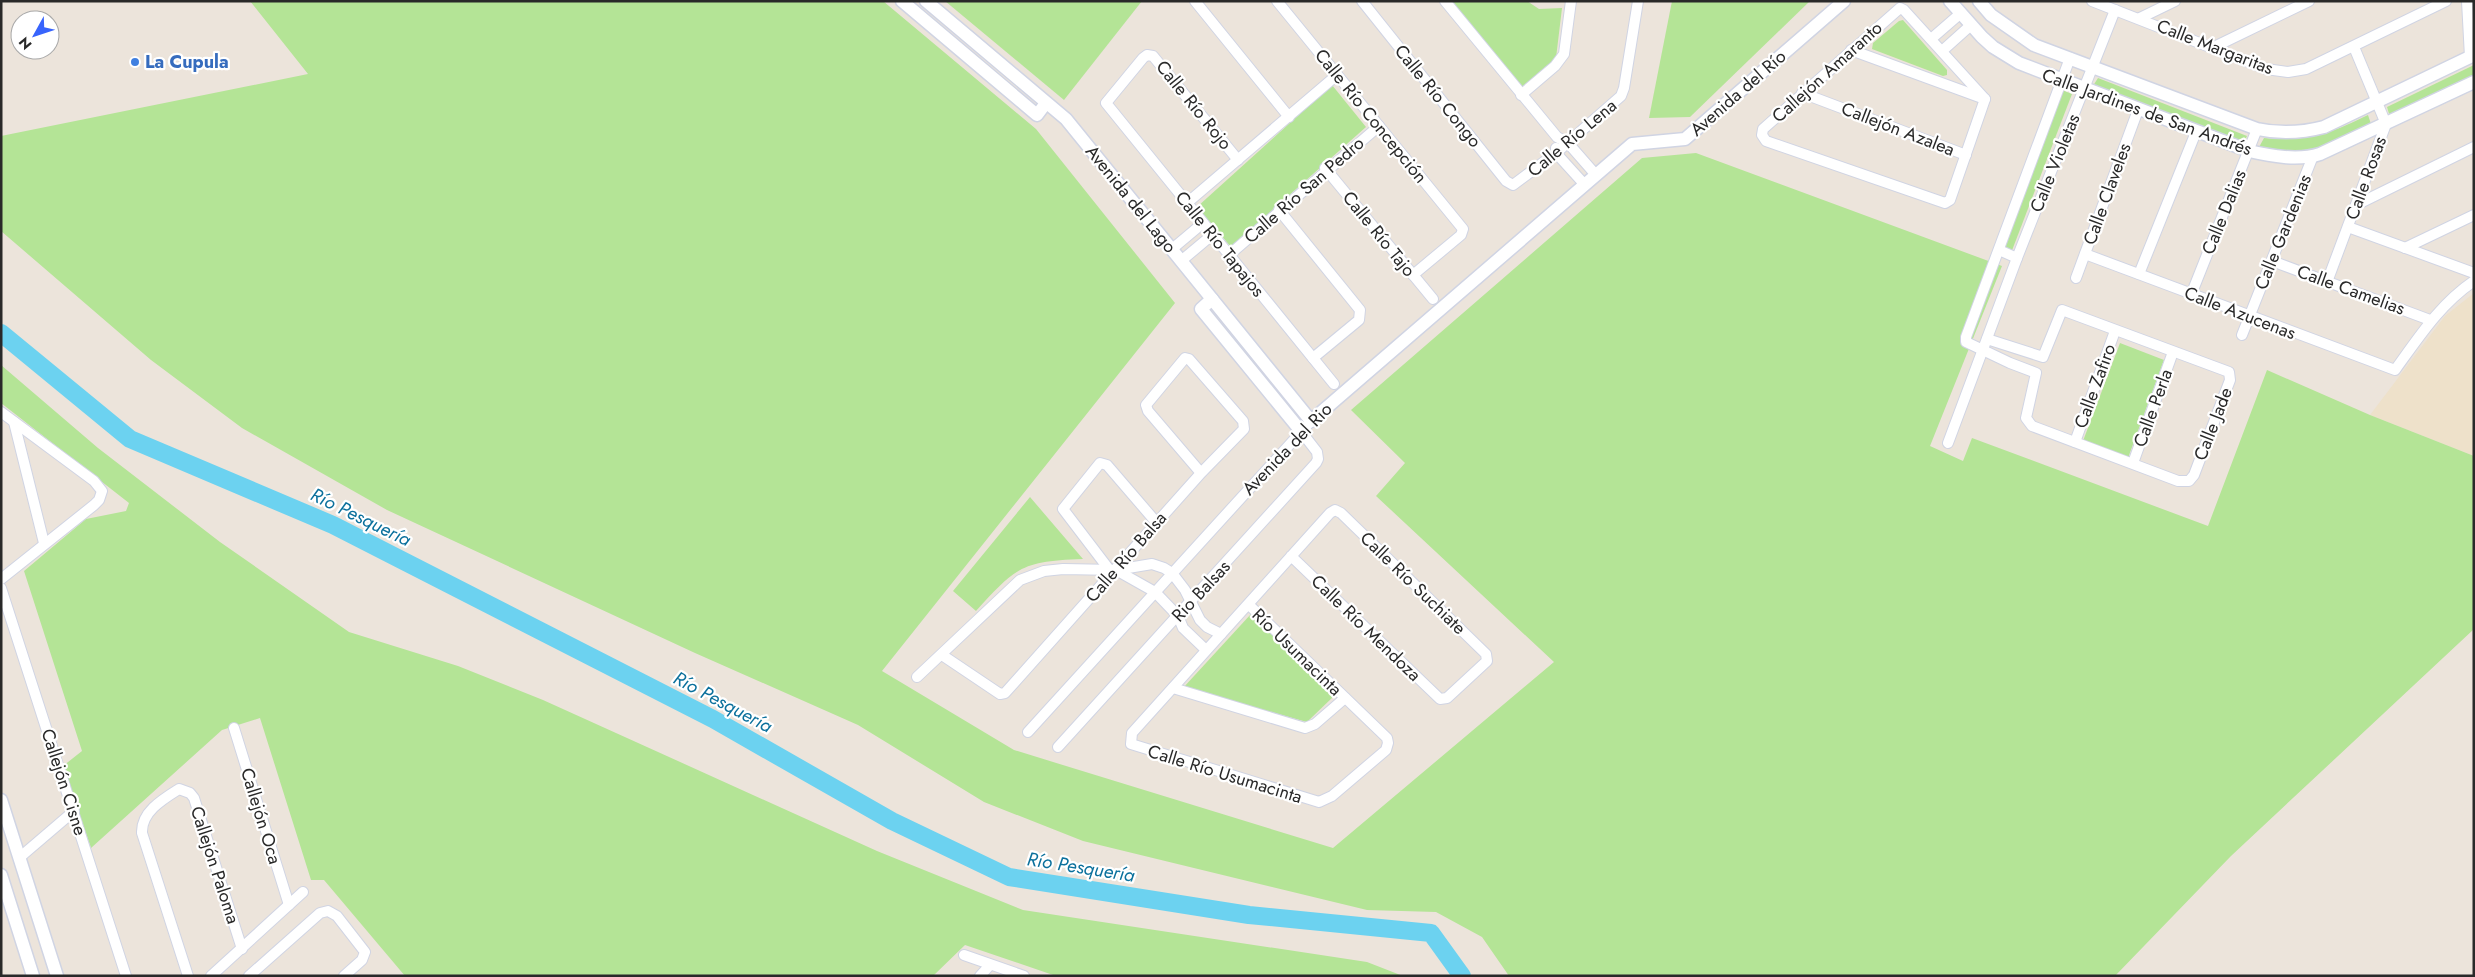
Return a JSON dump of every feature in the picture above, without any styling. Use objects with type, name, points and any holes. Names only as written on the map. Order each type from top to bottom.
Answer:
[{"type":"street","points":[[902,1],[1037,114],[1046,103]]},
{"type":"street","name":"Avenida del Lago","points":[[926,1],[1066,119],[1311,421]]},
{"type":"street","points":[[1195,1],[1289,117]]},
{"type":"street","name":"Calle Río Concepción","points":[[1277,1],[1463,231],[1413,275]]},
{"type":"street","name":"Calle Río Congo","points":[[1362,1],[1506,181],[1513,185],[1517,183]]},
{"type":"street","points":[[1445,1],[1556,136],[1568,143],[1596,175]]},
{"type":"street","points":[[1521,95],[1555,66],[1564,54],[1570,1]]},
{"type":"street","name":"Calle Río Lena","points":[[1517,183],[1568,143],[1621,96],[1624,88],[1638,1]]},
{"type":"street","name":"Avenida del Río","points":[[1596,175],[1632,144],[1684,139],[1844,1]]},
{"type":"street","name":"Calle Jardines de San Andrés","points":[[1950,1],[1982,37],[2006,56],[2196,132],[2249,151],[2280,156],[2313,156],[2474,82]]},
{"type":"street","name":"Calle Margaritas","points":[[2092,1],[2140,18],[2266,70],[2288,72],[2306,69],[2446,1]]},
{"type":"street","points":[[2140,18],[2175,1]]},
{"type":"street","points":[[2212,48],[2308,1]]},
{"type":"street","points":[[2467,1],[2472,56]]},
{"type":"street","points":[[1942,51],[1966,19],[1981,3]]},
{"type":"street","name":"Calle Jardines de San Andrés","points":[[1981,3],[1991,15],[2016,35],[2034,45],[2257,129],[2284,133],[2312,130],[2378,102],[2472,56]]},
{"type":"street","name":"Callejón Amaranto","points":[[1900,8],[1986,99],[1950,200],[1941,204],[1766,141],[1762,135],[1763,129],[1850,50],[1900,8]]},
{"type":"street","name":"Calle Violetas","points":[[1948,443],[2016,258],[2115,10]]},
{"type":"street","points":[[928,23],[938,12]]},
{"type":"street","points":[[1931,39],[1966,19]]},
{"type":"street","name":"Calle Rosas","points":[[2327,282],[2386,124],[2354,47]]},
{"type":"street","points":[[1850,50],[1986,99]]},
{"type":"street","name":"Calle Río Tapajos","points":[[1147,55],[1106,103],[1334,384]]},
{"type":"street","name":"Calle Río Rojo","points":[[1147,55],[1158,60],[1238,160]]},
{"type":"street","name":"Calle Violetas","points":[[1982,351],[1969,345],[1966,338],[2070,58]]},
{"type":"street","points":[[1187,203],[1337,75]]},
{"type":"street","name":"Callejón Azalea","points":[[1802,93],[1966,155]]},
{"type":"street","name":"Calle Claveles","points":[[2076,278],[2138,110]]},
{"type":"street","name":"Calle Río San Pedro","points":[[1229,255],[1326,169],[1378,126]]},
{"type":"street","name":"Calle Dalias","points":[[2191,295],[2257,129]]},
{"type":"street","points":[[2138,274],[2196,132]]},
{"type":"street","points":[[1556,136],[1556,152],[1585,185]]},
{"type":"street","points":[[2356,205],[2474,147]]},
{"type":"street","name":"Calle Gardenias","points":[[2242,335],[2313,156]]},
{"type":"street","name":"Calle Río Tajo","points":[[1326,169],[1433,299]]},
{"type":"street","name":"Avenida del Rio","points":[[1028,732],[1300,430],[1596,175]]},
{"type":"street","points":[[1279,210],[1358,306],[1361,316],[1359,320],[1313,358]]},
{"type":"street","points":[[2405,248],[2474,215]]},
{"type":"street","points":[[1172,250],[1203,223]]},
{"type":"street","points":[[2348,227],[2474,273]]},
{"type":"street","points":[[1181,261],[1212,235]]},
{"type":"street","points":[[1999,250],[2016,258]]},
{"type":"street","name":"Calle Azucenas","points":[[2085,254],[2249,317],[2395,370],[2430,320]]},
{"type":"street","name":"Calle Camelias","points":[[2272,261],[2430,320]]},
{"type":"street","points":[[2430,320],[2474,281]]},
{"type":"street","points":[[1212,299],[1200,309],[1300,430]]},
{"type":"street","name":"Calle Jade","points":[[1982,351],[2036,373],[2026,410],[2028,423],[2178,480],[2190,479],[2230,380],[2228,372],[2062,310],[2043,357],[1987,339]]},
{"type":"street","name":"Calle Zafiro","points":[[2075,442],[2115,331]]},
{"type":"street","name":"Calle Perla","points":[[2133,463],[2173,352]]},
{"type":"street","name":"Calle Río Balsa","points":[[942,655],[1000,694],[1007,691],[1112,569],[1244,429],[1244,424],[1189,359],[1183,359],[1147,402],[1146,408],[1201,473]]},
{"type":"street","points":[[1,412],[94,481],[100,486],[102,494],[94,505],[1,579]]},
{"type":"street","points":[[14,422],[44,543]]},
{"type":"street","name":"Rio Balsas","points":[[1058,747],[1191,603],[1316,463],[1318,459],[1317,452],[1300,430]]},
{"type":"street","points":[[1156,522],[1103,462],[1098,465],[1064,508],[1112,569],[1155,592],[1178,616],[1182,628],[1206,650]]},
{"type":"street","name":"Calle Río Suchiate","points":[[1291,556],[1330,513],[1335,510],[1348,520],[1488,658],[1442,700]]},
{"type":"street","points":[[1249,605],[1291,556]]},
{"type":"street","name":"Calle Río Mendoza","points":[[1291,556],[1442,700]]},
{"type":"street","points":[[916,677],[942,655],[1020,580],[1044,571],[1112,569],[1152,564],[1172,573],[1200,620],[1207,627],[1221,634]]},
{"type":"street","name":"Callejón Cisne","points":[[1,588],[126,976]]},
{"type":"street","name":"Río Usumacinta","points":[[1131,744],[1132,733],[1249,605],[1387,738],[1387,746],[1332,796],[1319,802]]},
{"type":"street","points":[[1173,688],[1302,728],[1315,724],[1345,698]]},
{"type":"street","name":"Callejón Oca","points":[[234,728],[289,905]]},
{"type":"street","name":"Calle Río Usumacinta","points":[[1131,744],[1319,802]]},
{"type":"street","name":"Callejón Paloma","points":[[188,976],[142,828],[150,810],[179,789],[190,793],[194,798],[242,950]]},
{"type":"street","points":[[1,800],[57,976]]},
{"type":"street","points":[[19,858],[74,811]]},
{"type":"street","points":[[1,875],[33,976]]},
{"type":"street","points":[[211,976],[242,950],[303,892]]},
{"type":"street","points":[[250,976],[320,913],[328,910],[337,916],[364,947],[365,952],[362,960],[344,976]]},
{"type":"street","points":[[964,955],[1024,976]]},
{"type":"street","points":[[980,976],[990,965]]},
{"type":"shaded area","points":[[2474,293],[2474,456],[2370,415],[2445,316]]},
{"type":"green space","points":[[250,1],[883,1],[1036,129],[1175,303],[882,671],[1014,750],[1333,848],[1554,662],[1376,496],[1405,463],[1351,410],[1642,158],[1696,153],[2002,266],[1930,446],[1963,461],[1972,438],[2208,526],[2267,370],[2370,415],[2474,456],[2474,629],[2231,856],[2115,976],[1509,976],[1482,937],[1436,912],[1367,910],[1083,841],[984,802],[858,725],[695,653],[387,510],[242,428],[151,360],[1,231],[1,136],[308,74]]},
{"type":"green space","points":[[945,1],[1142,1],[1064,100]]},
{"type":"green space","points":[[1451,1],[1527,1],[1539,9],[1562,8],[1556,58],[1521,88]]},
{"type":"green space","points":[[1672,1],[1810,1],[1690,117],[1649,118]]},
{"type":"green space","points":[[1903,20],[1947,70],[1947,75],[1943,76],[1872,49],[1873,43],[1899,21]]},
{"type":"green space","points":[[2474,65],[2474,75],[2390,117],[2387,107]]},
{"type":"green space","points":[[2098,78],[2247,136],[2243,144],[2091,89]]},
{"type":"green space","points":[[1332,85],[1366,127],[1231,247],[1197,207]]},
{"type":"green space","points":[[2062,90],[2072,94],[2011,253],[2001,248]]},
{"type":"green space","points":[[2368,115],[2371,124],[2312,151],[2283,152],[2258,149],[2264,138],[2293,139],[2318,135],[2330,132]]},
{"type":"green space","points":[[2120,343],[2164,360],[2128,458],[2083,441]]},
{"type":"green space","points":[[1,365],[98,448],[220,542],[349,632],[458,666],[543,700],[877,851],[1023,910],[1367,962],[1403,976],[1056,976],[965,945],[933,976],[405,976],[324,880],[311,880],[260,718],[222,730],[91,848],[63,766],[82,751],[24,571],[86,519],[126,511],[129,503],[1,403]]},
{"type":"green space","points":[[1030,497],[1083,559],[1046,562],[1022,569],[1001,585],[976,611],[953,591]]},
{"type":"green space","points":[[1251,614],[1334,696],[1307,722],[1183,688]]},
{"type":"waterway","name":"Río Pesquería","points":[[1,333],[130,439],[333,525],[713,719],[892,821],[1009,877],[1249,915],[1431,933],[1462,976]]},
{"type":"place","name":"La Cupula","points":[[135,62]]}]
